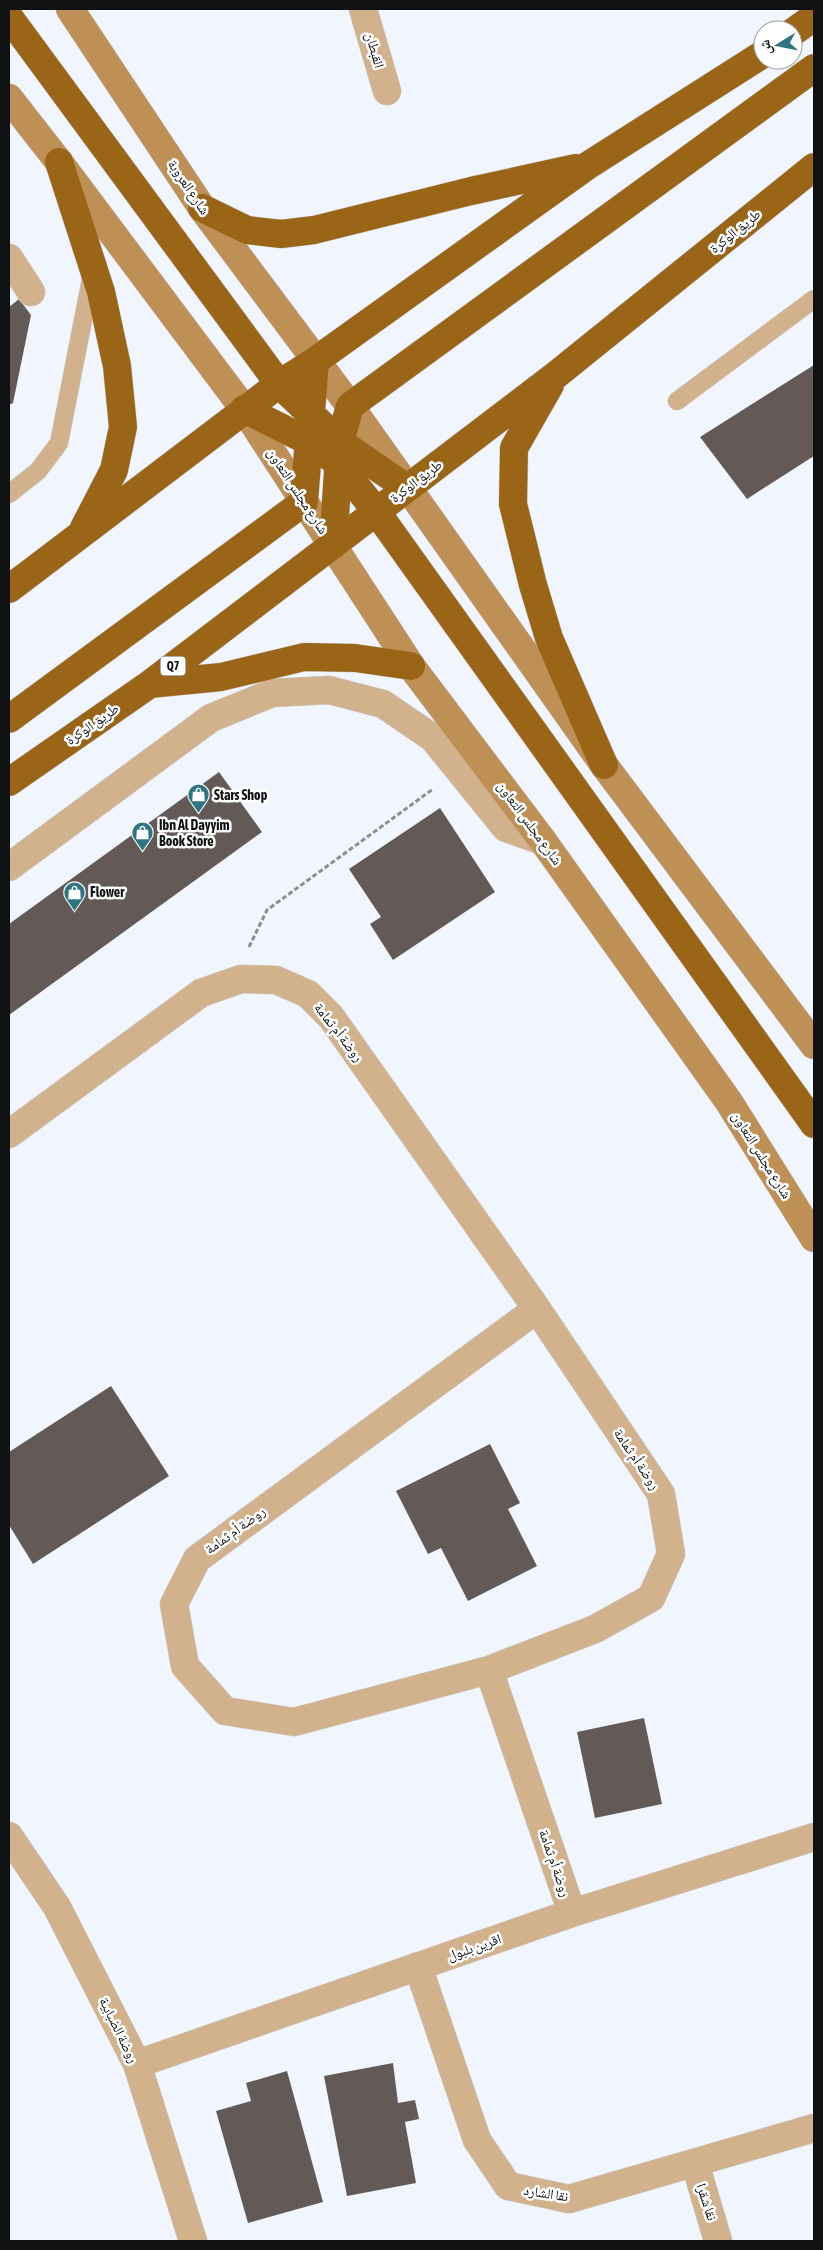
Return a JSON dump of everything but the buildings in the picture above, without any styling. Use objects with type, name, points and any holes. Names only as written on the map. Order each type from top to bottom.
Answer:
[{"type":"highway","points":[[9,17],[310,428],[339,452],[407,488]]},
{"type":"highway","points":[[803,25],[814,17]]},
{"type":"highway","points":[[9,589],[279,384],[315,361],[587,166],[753,60]]},
{"type":"highway","points":[[333,545],[339,452],[350,406],[814,68]]},
{"type":"highway","points":[[59,162],[94,266],[117,366],[123,427],[114,470],[80,536]]},
{"type":"highway","points":[[202,208],[248,230],[281,234],[306,231],[471,191],[587,166]]},
{"type":"highway","name":"طريق الوكرة","points":[[9,782],[150,684],[556,375],[814,167]]},
{"type":"highway","points":[[9,719],[304,502],[315,361]]},
{"type":"highway","points":[[556,375],[514,448],[513,504],[533,585],[550,638],[604,765]]},
{"type":"highway","points":[[244,409],[310,428]]},
{"type":"highway","points":[[339,452],[376,511],[814,1124]]},
{"type":"highway","points":[[150,684],[221,677],[304,657],[354,658],[412,666]]},
{"type":"main road","name":"شارع العروبة","points":[[70,9],[202,208],[315,361]]},
{"type":"main road","points":[[10,103],[59,162],[244,409]]},
{"type":"main road","points":[[315,361],[350,406],[446,540],[604,765],[814,1045]]},
{"type":"main road","name":"شارع مجلس التعاون","points":[[244,409],[412,666],[543,841],[729,1102],[814,1238]]},
{"type":"street","name":"القبطان","points":[[364,9],[387,91]]},
{"type":"street","points":[[9,258],[31,292]]},
{"type":"street","points":[[9,867],[211,718],[272,693],[329,690],[383,704],[433,738],[506,828],[543,841]]},
{"type":"street","name":"روضة أم ثمامة","points":[[9,1134],[201,994],[241,979],[276,980],[308,994],[331,1017],[537,1309],[661,1494],[671,1554],[651,1598],[595,1629],[489,1670],[294,1722],[225,1711],[185,1666],[174,1604],[197,1558],[537,1309]]},
{"type":"street","name":"روضة أم ثمامة","points":[[489,1670],[572,1913]]},
{"type":"street","name":"روضة الضبابية","points":[[9,1836],[58,1907],[137,2064],[193,2241]]},
{"type":"street","name":"اقرين بلبول","points":[[137,2064],[572,1913],[814,1837]]},
{"type":"street","name":"نقا الشارد","points":[[418,1966],[477,2140],[508,2186],[569,2199],[814,2128]]},
{"type":"street","name":"نقا شقرا","points":[[695,2163],[718,2241]]},
{"type":"lane","points":[[9,494],[38,471],[59,443],[94,266]]},
{"type":"lane","points":[[677,401],[814,299]]},
{"type":"path","points":[[241,979],[250,942],[267,910],[459,770]]},
{"type":"place","name":"Stars Shop","points":[[198,814]]},
{"type":"place","name":"Ibn Al Dayyim Book Store","points":[[143,852]]},
{"type":"place","name":"Flower","points":[[74,911]]}]
